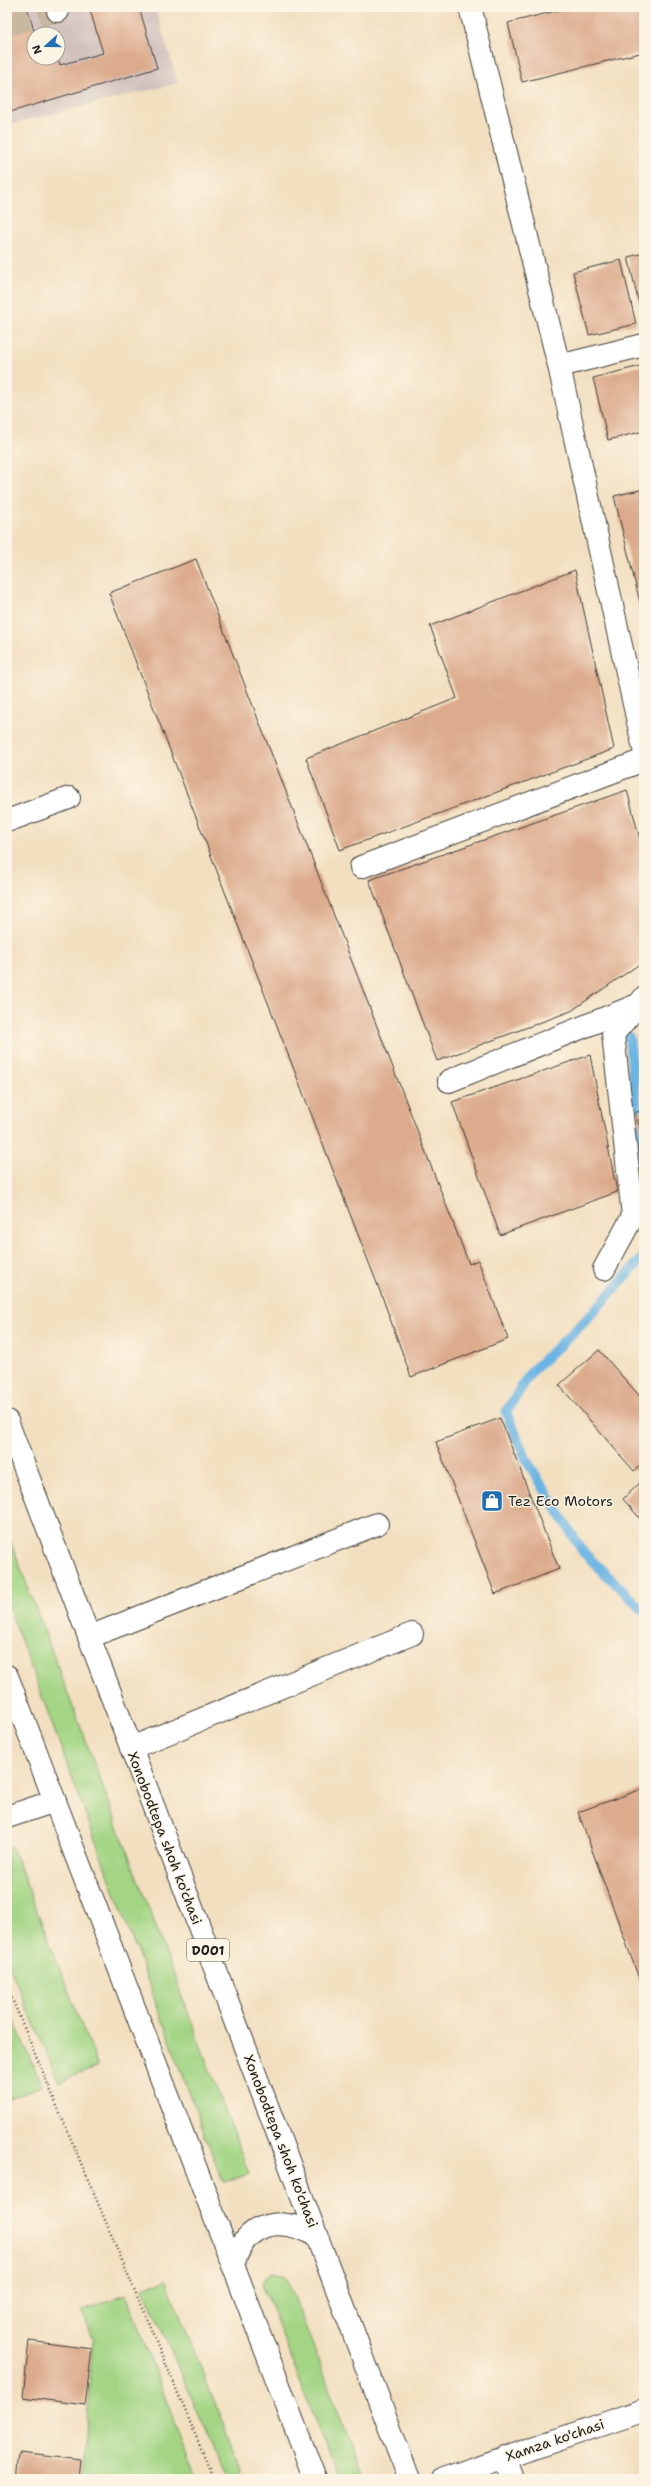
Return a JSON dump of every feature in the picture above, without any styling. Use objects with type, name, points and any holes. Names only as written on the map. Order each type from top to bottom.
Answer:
[{"type":"main road","points":[[473,8],[559,366],[644,749]]},
{"type":"main road","points":[[559,366],[644,345]]},
{"type":"main road","points":[[361,867],[644,760]]},
{"type":"main road","points":[[7,821],[69,798]]},
{"type":"main road","points":[[449,1081],[641,1001]]},
{"type":"main road","points":[[604,1269],[633,1216],[613,1034],[641,1001]]},
{"type":"main road","name":"Xonobodtepa shoh ko'chasi","points":[[7,1421],[409,2479]]},
{"type":"main road","points":[[89,1637],[377,1524]]},
{"type":"main road","points":[[131,1748],[412,1634]]},
{"type":"main road","points":[[7,1676],[315,2479]]},
{"type":"main road","points":[[7,1817],[55,1801]]},
{"type":"main road","points":[[233,2266],[236,2253],[244,2242],[252,2232],[264,2226],[278,2223],[292,2224],[318,2237]]},
{"type":"main road","name":"Xamza ko'chasi","points":[[443,2479],[644,2410]]},
{"type":"main road","points":[[504,2457],[512,2479]]},
{"type":"path","points":[[7,1987],[214,2479]]},
{"type":"shaded area","points":[[7,7],[155,7],[178,83],[7,125]]},
{"type":"green space","points":[[7,1532],[249,2174],[223,2183],[7,1603]]},
{"type":"green space","points":[[12,1847],[98,2067],[59,2082],[7,1961],[7,1848]]},
{"type":"green space","points":[[7,2004],[42,2086],[7,2099]]},
{"type":"green space","points":[[271,2273],[286,2276],[364,2479],[338,2479],[262,2283],[265,2277]]},
{"type":"green space","points":[[166,2280],[240,2467],[236,2477],[229,2476],[224,2469],[143,2288]]},
{"type":"green space","points":[[126,2295],[196,2479],[82,2479],[94,2340],[81,2310]]},
{"type":"building","points":[[7,7],[27,7],[33,26],[26,26],[26,66],[66,66],[66,63],[103,53],[89,7],[139,7],[157,68],[7,113]]},
{"type":"building","points":[[571,7],[644,7],[644,52],[522,82],[508,23]]},
{"type":"building","points":[[644,253],[644,321],[643,321],[628,257]]},
{"type":"building","points":[[621,260],[636,324],[589,335],[573,272]]},
{"type":"building","points":[[644,365],[644,431],[608,440],[593,378]]},
{"type":"building","points":[[644,489],[644,614],[643,615],[614,496]]},
{"type":"building","points":[[196,559],[469,1264],[478,1260],[508,1339],[411,1377],[383,1299],[109,593]]},
{"type":"building","points":[[575,570],[614,749],[340,850],[306,758],[457,698],[430,626]]},
{"type":"building","points":[[627,790],[644,855],[644,961],[571,1011],[437,1061],[369,880]]},
{"type":"building","points":[[590,1055],[617,1192],[500,1235],[452,1102]]},
{"type":"building","points":[[644,1109],[644,1139],[635,1113]]},
{"type":"building","points":[[599,1350],[644,1401],[644,1463],[634,1471],[559,1385]]},
{"type":"building","points":[[500,1418],[559,1569],[495,1594],[436,1442]]},
{"type":"building","points":[[644,1479],[644,1523],[623,1499]]},
{"type":"building","points":[[642,1789],[644,1794],[644,1992],[578,1812]]},
{"type":"building","points":[[29,2341],[92,2349],[85,2405],[23,2397]]},
{"type":"building","points":[[19,2453],[81,2460],[79,2479],[16,2479]]},
{"type":"waterway","points":[[629,1037],[644,1176]]},
{"type":"waterway","points":[[644,1256],[584,1322],[531,1372],[506,1412],[527,1461],[583,1552],[644,1611]]},
{"type":"tunnel","points":[[7,25],[58,11]]},
{"type":"place","name":"Tez Eco Motors","points":[[492,1501]]}]
